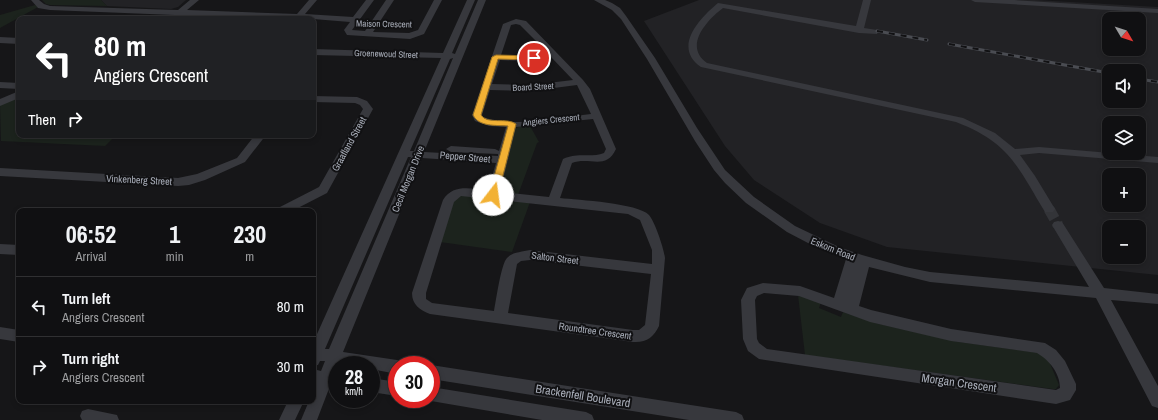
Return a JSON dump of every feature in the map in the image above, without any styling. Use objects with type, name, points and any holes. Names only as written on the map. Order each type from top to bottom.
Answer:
[{"type":"street","points":[[35,0],[41,6],[47,7],[299,16],[313,0]]},
{"type":"street","points":[[175,16],[195,0]]},
{"type":"street","name":"Maison Crescent","points":[[370,0],[348,31],[354,34],[417,35],[421,32],[438,0]]},
{"type":"street","points":[[367,34],[390,0]]},
{"type":"street","name":"Cecil Morgan Drive","points":[[334,356],[446,56],[471,0]]},
{"type":"street","name":"Cecil Morgan Drive","points":[[316,352],[458,56],[482,0]]},
{"type":"street","name":"Eskom Road","points":[[598,0],[620,12],[644,50],[651,58],[718,168],[736,188],[788,228],[808,239],[858,260],[892,270],[930,277],[1158,299]]},
{"type":"street","name":"Eskom Road","points":[[606,0],[626,11],[649,50],[651,58]]},
{"type":"street","points":[[859,30],[867,0]]},
{"type":"street","points":[[976,0],[1158,11]]},
{"type":"street","points":[[874,32],[721,5],[704,20],[692,45],[692,51],[696,60],[710,66],[960,120],[987,131],[1006,144],[1014,152],[1023,164],[1049,209]]},
{"type":"street","points":[[316,17],[357,17]]},
{"type":"street","name":"Angiers Crescent","points":[[553,202],[567,161],[574,158],[599,159],[606,157],[610,153],[611,149],[596,116],[580,82],[524,23],[516,21],[507,24],[477,117],[486,122],[512,124],[596,116]]},
{"type":"street","points":[[0,40],[16,41]]},
{"type":"street","name":"Groenewoud Street","points":[[316,52],[458,56]]},
{"type":"street","points":[[496,57],[526,58],[554,54]]},
{"type":"street","name":"Board Street","points":[[486,87],[531,88],[580,82]]},
{"type":"street","points":[[0,86],[16,86]]},
{"type":"street","points":[[0,103],[16,95]]},
{"type":"street","name":"Graafland Street","points":[[288,208],[323,190],[368,109],[364,103],[357,100],[316,98]]},
{"type":"street","name":"Pepper Street","points":[[493,195],[512,124]]},
{"type":"street","name":"Vinkenberg Street","points":[[0,172],[178,182],[189,181],[241,160],[259,138]]},
{"type":"street","name":"Pepper Street","points":[[412,150],[447,155],[460,154],[503,156]]},
{"type":"street","points":[[1014,152],[1039,150],[1158,160]]},
{"type":"street","name":"Roundtree Crescent","points":[[463,192],[553,202],[633,211],[645,218],[658,250],[658,270],[652,326],[647,333],[633,336],[430,308],[422,305],[418,297],[451,198],[456,194],[463,192]]},
{"type":"street","points":[[1058,225],[1100,293],[1158,401]]},
{"type":"street","points":[[0,249],[16,250]]},
{"type":"street","name":"Salton Street","points":[[500,318],[511,262],[521,255],[530,254],[658,270]]},
{"type":"street","points":[[845,307],[858,260]]},
{"type":"street","name":"Morgan Crescent","points":[[763,288],[800,291],[845,307],[870,316],[951,335],[1040,348],[1051,354],[1058,362],[1067,382],[1068,390],[1064,395],[1056,397],[768,356],[756,351],[750,343],[748,300],[750,294],[755,290],[763,288]]},
{"type":"street","points":[[0,332],[16,331]]},
{"type":"street","points":[[0,332],[16,335]]},
{"type":"street","points":[[316,356],[328,357]]},
{"type":"street","name":"Brackenfell Boulevard","points":[[440,373],[736,420]]},
{"type":"street","name":"Cecil Morgan Drive","points":[[316,402],[325,378]]},
{"type":"street","points":[[440,396],[586,420]]},
{"type":"street","points":[[287,420],[295,404]]},
{"type":"street","name":"Cecil Morgan Drive","points":[[309,420],[315,404]]},
{"type":"street","points":[[88,416],[111,420]]},
{"type":"shaded area","points":[[42,0],[101,0],[107,6],[50,5],[46,4]]},
{"type":"shaded area","points":[[101,0],[186,0],[178,7],[171,9],[107,6]]},
{"type":"shaded area","points":[[699,0],[1035,0],[1158,7],[1158,275],[887,247],[820,223],[754,180],[725,146],[644,21]]},
{"type":"shaded area","points":[[35,5],[38,7],[22,16],[16,16],[16,19],[0,28],[0,15]]},
{"type":"shaded area","points":[[16,97],[16,138],[113,138],[105,146],[1,141],[0,105]]},
{"type":"shaded area","points":[[520,126],[530,126],[539,142],[537,143],[518,195],[504,192],[501,186],[515,129]]},
{"type":"shaded area","points":[[461,195],[530,202],[512,252],[440,242],[453,201]]},
{"type":"shaded area","points":[[798,295],[821,302],[819,308],[841,317],[843,312],[875,323],[959,342],[1039,353],[1049,361],[1059,385],[1056,389],[1053,389],[805,355]]},
{"type":"tunnel","points":[[1049,209],[1058,225]]},
{"type":"railway","points":[[877,31],[927,40]]},
{"type":"railway","points":[[949,44],[1102,72]]},
{"type":"railway","points":[[1146,80],[1158,82]]},
{"type":"route","points":[[493,195],[512,124],[486,122],[479,119],[477,115],[496,57],[534,58]]}]
